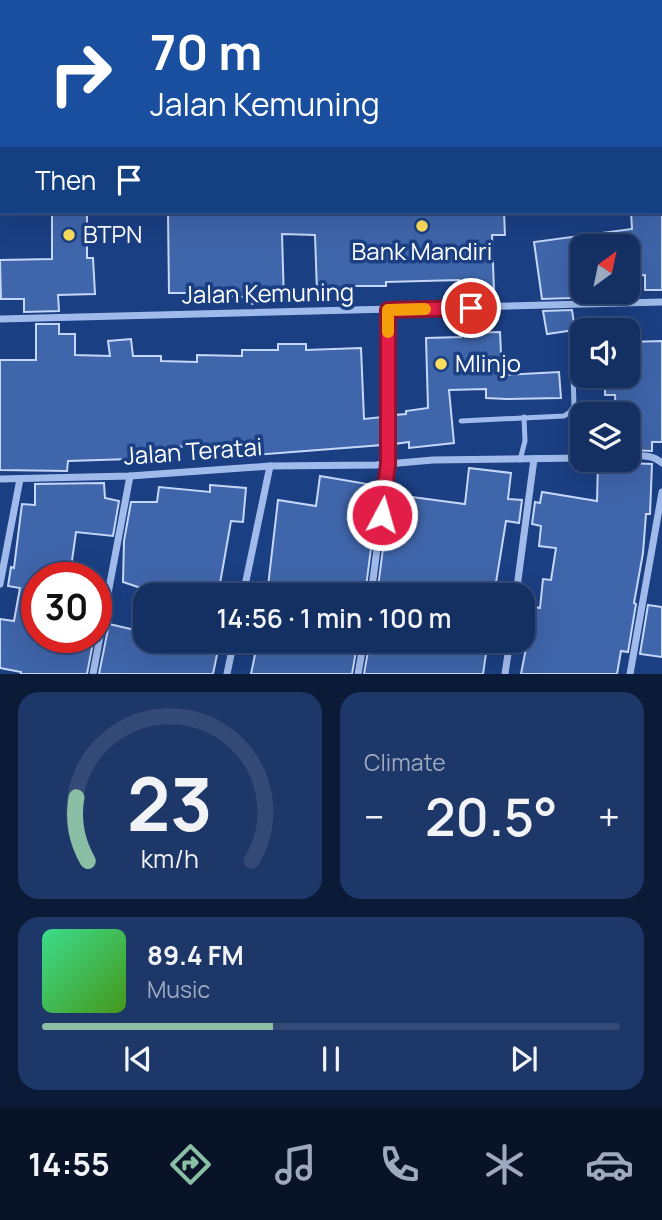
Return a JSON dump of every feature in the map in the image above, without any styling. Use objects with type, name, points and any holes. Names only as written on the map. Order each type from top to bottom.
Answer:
[{"type":"street","name":"Jalan Kemuning","points":[[0,319],[662,302]]},
{"type":"street","points":[[373,583],[388,464],[388,310]]},
{"type":"street","points":[[640,455],[656,457],[662,463]]},
{"type":"street","name":"Jalan Teratai","points":[[0,479],[130,476],[270,466],[388,464],[433,460],[570,458]]},
{"type":"street","points":[[518,583],[534,459]]},
{"type":"street","points":[[246,583],[270,466]]},
{"type":"street","points":[[93,674],[130,476]]},
{"type":"street","points":[[0,584],[20,479]]},
{"type":"street","points":[[629,674],[662,492]]},
{"type":"street","points":[[227,674],[231,653]]},
{"type":"street","points":[[358,674],[361,653]]},
{"type":"street","points":[[505,674],[508,653]]},
{"type":"lane","points":[[461,421],[564,416],[574,406],[573,388]]},
{"type":"lane","points":[[520,460],[525,441],[524,417]]},
{"type":"building","points":[[52,214],[87,214],[87,258],[93,258],[95,294],[58,295],[59,311],[24,312],[24,299],[1,299],[0,260],[52,259]]},
{"type":"building","points":[[168,214],[504,214],[505,235],[492,235],[494,291],[460,292],[459,280],[386,282],[386,286],[348,286],[348,292],[317,292],[315,235],[282,234],[284,302],[247,304],[247,297],[211,296],[211,293],[169,293]]},
{"type":"building","points":[[631,214],[662,214],[662,290],[645,290],[645,275],[640,275],[640,234],[594,234],[632,229]]},
{"type":"building","points":[[570,237],[570,298],[542,299],[534,242]]},
{"type":"building","points":[[572,310],[570,331],[547,334],[543,311]]},
{"type":"building","points":[[36,324],[59,324],[59,334],[75,334],[75,355],[110,356],[108,341],[131,339],[133,356],[161,356],[161,361],[197,362],[197,355],[242,356],[242,350],[278,350],[278,344],[306,344],[306,350],[361,348],[364,419],[382,417],[382,445],[215,458],[215,446],[162,447],[162,458],[68,461],[67,471],[0,470],[0,360],[36,360]]},
{"type":"building","points":[[500,332],[502,375],[559,372],[561,398],[486,398],[486,389],[449,390],[454,443],[409,448],[409,442],[394,444],[394,415],[428,408],[426,338],[461,337],[461,333]]},
{"type":"building","points":[[662,341],[662,442],[652,442],[652,451],[640,450],[640,402],[615,402],[615,395],[605,395],[605,388],[640,388],[640,342]]},
{"type":"building","points":[[640,464],[652,464],[650,514],[646,514],[628,652],[621,651],[617,674],[521,674],[525,653],[535,653],[535,607],[540,608],[543,579],[551,580],[556,548],[539,546],[541,526],[532,524],[535,502],[540,503],[542,492],[597,501],[598,472],[640,472]]},
{"type":"building","points":[[469,468],[511,473],[508,499],[522,500],[519,523],[506,521],[496,583],[379,583],[390,494],[465,504]]},
{"type":"building","points":[[320,476],[379,486],[367,583],[268,583],[278,500],[316,506]]},
{"type":"building","points":[[104,483],[105,498],[119,501],[113,536],[76,532],[72,562],[21,562],[21,653],[91,653],[87,674],[21,674],[0,668],[0,619],[14,621],[20,588],[8,586],[11,567],[14,568],[22,504],[35,505],[35,484]]},
{"type":"building","points":[[210,485],[246,488],[243,522],[231,521],[220,583],[133,583],[133,585],[123,582],[124,541],[131,502],[157,502],[159,487],[210,492]]},
{"type":"building","points":[[648,605],[662,607],[662,657],[640,654]]},
{"type":"building","points":[[112,625],[133,629],[133,653],[217,653],[213,674],[99,674],[103,653],[112,653]]},
{"type":"building","points":[[255,653],[356,653],[352,674],[251,674]]},
{"type":"building","points":[[368,653],[486,653],[483,674],[364,674]]},
{"type":"slow traffic","points":[[388,332],[388,310],[425,309]]},
{"type":"place","name":"Bank Mandiri","points":[[422,226]]},
{"type":"place","name":"BTPN","points":[[69,235]]},
{"type":"place","name":"Mlinjo","points":[[441,364]]},
{"type":"route","points":[[382,515],[388,464],[388,310],[471,308]]}]
